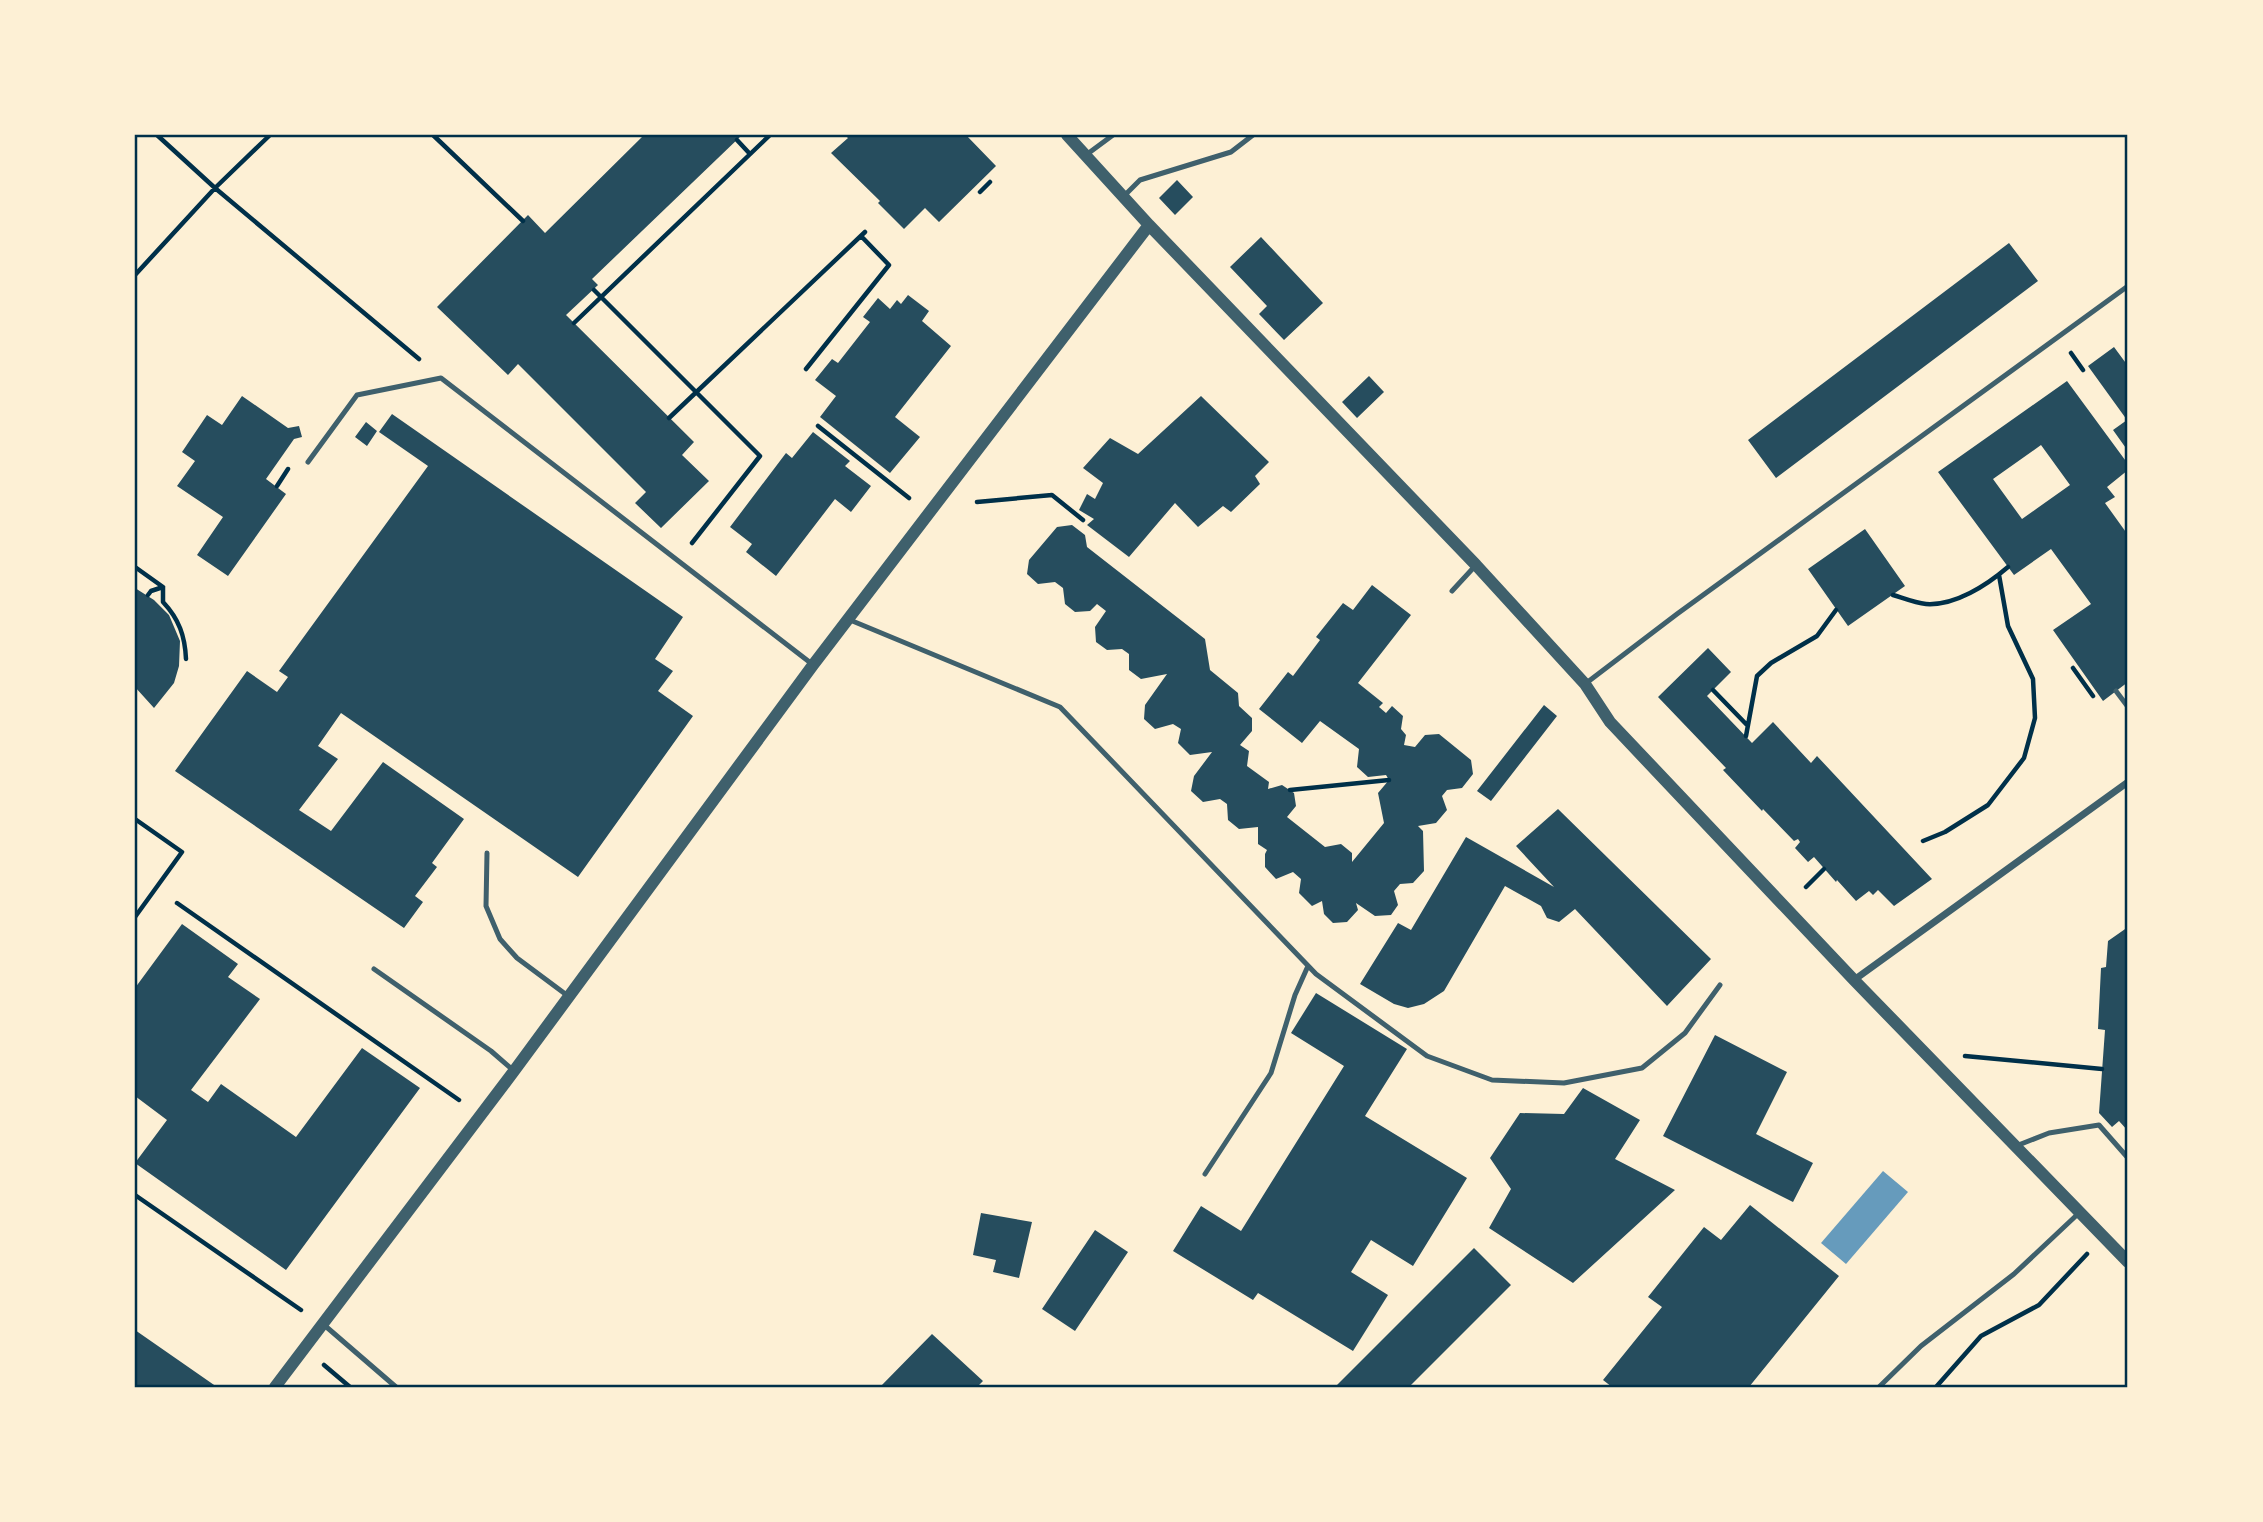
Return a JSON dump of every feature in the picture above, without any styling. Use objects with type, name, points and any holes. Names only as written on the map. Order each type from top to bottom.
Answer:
[{"type":"street","points":[[1067,135],[1149,225],[1476,565],[1585,684],[1610,722],[1854,980],[2128,1262]]},
{"type":"street","points":[[275,1387],[514,1071],[813,665],[1149,225]]},
{"type":"street","points":[[1854,980],[2128,782]]},
{"type":"lane","points":[[1086,155],[1113,135]]},
{"type":"lane","points":[[1124,195],[1140,180],[1231,152],[1253,135]]},
{"type":"lane","points":[[1585,684],[2128,286]]},
{"type":"lane","points":[[308,462],[357,395],[441,378],[813,665]]},
{"type":"lane","points":[[1452,591],[1476,565]]},
{"type":"lane","points":[[848,619],[1060,707],[1316,974],[1427,1056],[1492,1080],[1564,1083],[1642,1068],[1685,1033],[1720,985]]},
{"type":"lane","points":[[2116,691],[2128,707]]},
{"type":"lane","points":[[487,853],[486,906],[500,939],[517,958],[568,996]]},
{"type":"lane","points":[[1205,1174],[1271,1073],[1295,995],[1308,965]]},
{"type":"lane","points":[[374,969],[491,1051],[514,1071]]},
{"type":"lane","points":[[2016,1146],[2049,1133],[2099,1125],[2128,1158]]},
{"type":"lane","points":[[1879,1387],[1921,1346],[2014,1274],[2081,1212]]},
{"type":"lane","points":[[323,1324],[396,1387]]},
{"type":"path","points":[[157,135],[215,188],[441,378]]},
{"type":"path","points":[[136,273],[215,188],[270,135]]},
{"type":"path","points":[[433,135],[523,221]]},
{"type":"path","points":[[574,323],[770,135]]},
{"type":"path","points":[[737,140],[750,153]]},
{"type":"path","points":[[980,192],[990,182]]},
{"type":"path","points":[[669,418],[865,232]]},
{"type":"path","points":[[806,369],[891,262],[860,236]]},
{"type":"path","points":[[594,290],[760,456],[679,560]]},
{"type":"path","points":[[818,426],[928,514]]},
{"type":"path","points":[[276,486],[293,463]]},
{"type":"path","points":[[977,502],[1052,495],[1083,520]]},
{"type":"path","points":[[135,567],[163,587]]},
{"type":"path","points":[[1893,595],[1926,604],[1953,600],[1985,585],[2008,567]]},
{"type":"path","points":[[1923,841],[1945,832],[1988,805],[2024,758],[2035,718],[2033,679],[2008,626],[1999,575]]},
{"type":"path","points":[[148,595],[151,591],[163,587]]},
{"type":"path","points":[[163,587],[163,602],[173,613],[185,641],[186,659]]},
{"type":"path","points":[[1746,736],[1757,676],[1771,663],[1818,636],[1836,610]]},
{"type":"path","points":[[2073,668],[2096,702],[2101,698]]},
{"type":"path","points":[[1713,690],[1747,726]]},
{"type":"path","points":[[1290,790],[1389,780]]},
{"type":"path","points":[[135,819],[182,852],[135,917]]},
{"type":"path","points":[[1806,887],[1824,869]]},
{"type":"path","points":[[177,903],[481,1114]]},
{"type":"path","points":[[1926,1053],[2102,1069]]},
{"type":"path","points":[[135,1195],[291,1304]]},
{"type":"path","points":[[1936,1387],[1981,1336],[2039,1305],[2104,1236]]},
{"type":"path","points":[[305,1348],[350,1387]]},
{"type":"water","points":[[1883,1171],[1908,1192],[1846,1264],[1821,1243]]},
{"type":"building","points":[[644,135],[742,135],[592,279],[598,285],[566,315],[694,442],[682,455],[709,481],[661,528],[635,503],[646,492],[518,364],[508,375],[437,307],[528,215],[545,233]]},
{"type":"building","points":[[845,135],[966,135],[996,166],[939,222],[925,208],[904,229],[831,153],[848,138]]},
{"type":"building","points":[[1177,180],[1193,197],[1175,215],[1159,198]]},
{"type":"building","points":[[1261,237],[1323,303],[1284,340],[1259,314],[1267,306],[1230,267]]},
{"type":"building","points":[[2009,243],[2038,281],[1776,478],[1748,440]]},
{"type":"building","points":[[908,295],[929,311],[922,321],[951,346],[895,417],[920,437],[890,473],[820,417],[836,396],[815,380],[832,359],[838,363],[870,322],[863,317],[878,298],[890,309],[897,300],[901,304]]},
{"type":"building","points":[[2114,347],[2128,366],[2128,451],[2113,430],[2127,420],[2088,366]]},
{"type":"building","points":[[1369,376],[1384,392],[1357,418],[1342,402]]},
{"type":"building","points":[[2067,381],[2128,464],[2128,470],[2107,487],[2115,497],[2105,503],[2128,535],[2128,682],[2103,701],[2053,630],[2091,604],[2051,549],[2014,575],[1938,472]],"holes":[[[2041,445],[2070,485],[2022,519],[1993,479]]]},
{"type":"building","points":[[242,396],[288,428],[299,426],[302,437],[294,439],[266,479],[286,494],[228,576],[197,555],[223,517],[177,486],[195,461],[182,452],[207,415],[222,425]]},
{"type":"building","points":[[1201,396],[1269,462],[1255,476],[1260,484],[1231,512],[1223,506],[1198,527],[1175,503],[1129,557],[1087,525],[1094,519],[1079,510],[1087,494],[1095,499],[1103,483],[1083,468],[1110,438],[1138,454]]},
{"type":"building","points":[[392,414],[683,617],[655,659],[673,671],[658,691],[693,716],[578,877],[341,713],[318,746],[338,759],[299,810],[331,831],[383,762],[464,819],[432,863],[437,867],[415,896],[423,902],[404,928],[175,771],[247,671],[277,692],[288,677],[279,671],[428,466],[379,432]]},
{"type":"building","points":[[366,422],[377,431],[367,446],[355,437]]},
{"type":"building","points":[[813,432],[850,461],[845,466],[871,486],[851,512],[835,499],[776,576],[746,552],[752,544],[730,527],[786,453],[792,458]]},
{"type":"building","points":[[1072,525],[1085,535],[1087,547],[1205,639],[1210,670],[1238,693],[1239,706],[1252,718],[1252,731],[1240,745],[1249,751],[1247,766],[1269,782],[1268,789],[1282,785],[1294,793],[1296,806],[1287,817],[1325,847],[1341,844],[1352,853],[1352,862],[1384,823],[1378,793],[1389,780],[1386,775],[1368,777],[1357,767],[1359,749],[1320,721],[1302,743],[1259,709],[1288,672],[1293,676],[1320,640],[1316,637],[1343,603],[1353,610],[1372,585],[1411,615],[1358,683],[1383,703],[1379,707],[1386,713],[1392,706],[1403,716],[1401,729],[1406,735],[1404,745],[1415,747],[1425,735],[1439,734],[1471,760],[1473,774],[1462,788],[1447,790],[1442,796],[1447,810],[1436,823],[1418,826],[1423,831],[1424,871],[1413,883],[1400,884],[1394,891],[1398,905],[1391,915],[1375,916],[1356,903],[1358,910],[1347,922],[1333,923],[1324,914],[1322,901],[1312,906],[1299,893],[1301,879],[1293,872],[1276,879],[1265,867],[1267,850],[1258,844],[1258,827],[1239,829],[1228,820],[1227,804],[1220,799],[1203,802],[1191,791],[1194,776],[1212,752],[1190,755],[1178,743],[1181,729],[1173,724],[1155,729],[1144,719],[1145,705],[1167,674],[1141,679],[1129,670],[1129,654],[1122,649],[1107,650],[1096,642],[1095,627],[1106,611],[1097,604],[1090,611],[1075,612],[1065,604],[1063,588],[1055,582],[1038,584],[1027,574],[1029,560],[1057,527]]},
{"type":"building","points":[[1865,529],[1905,586],[1848,626],[1808,569]]},
{"type":"building","points":[[135,588],[154,600],[169,615],[180,641],[179,666],[174,683],[154,708],[135,687]]},
{"type":"building","points":[[1708,648],[1731,672],[1707,696],[1752,743],[1773,722],[1811,763],[1817,756],[1932,879],[1894,906],[1878,890],[1873,895],[1869,891],[1856,901],[1814,857],[1808,862],[1795,848],[1800,842],[1798,839],[1794,841],[1763,809],[1762,811],[1723,770],[1726,768],[1658,697]]},
{"type":"building","points":[[1544,705],[1557,716],[1491,801],[1477,791]]},
{"type":"building","points":[[1558,809],[1711,959],[1667,1006],[1575,909],[1559,922],[1547,918],[1541,906],[1505,886],[1444,991],[1424,1004],[1408,1008],[1394,1004],[1360,984],[1398,923],[1411,930],[1466,837],[1554,887],[1516,846]]},
{"type":"building","points":[[182,924],[238,964],[228,977],[260,999],[191,1090],[208,1102],[221,1084],[296,1137],[362,1048],[420,1088],[286,1270],[135,1163],[167,1120],[135,1096],[135,988]]},
{"type":"building","points":[[2128,927],[2128,1131],[2119,1121],[2112,1127],[2099,1113],[2105,1030],[2098,1029],[2101,968],[2106,967],[2108,941]]},
{"type":"building","points":[[1316,993],[1407,1049],[1365,1116],[1467,1178],[1413,1266],[1371,1240],[1351,1272],[1388,1295],[1353,1351],[1258,1293],[1253,1300],[1173,1251],[1201,1206],[1241,1231],[1344,1066],[1291,1033]]},
{"type":"building","points":[[1715,1035],[1787,1072],[1756,1134],[1813,1163],[1793,1202],[1663,1136]]},
{"type":"building","points":[[1583,1088],[1640,1120],[1615,1159],[1675,1190],[1573,1283],[1489,1228],[1511,1189],[1490,1158],[1520,1113],[1564,1114]]},
{"type":"building","points":[[1750,1205],[1839,1276],[1749,1387],[1612,1387],[1603,1380],[1662,1307],[1648,1297],[1704,1227],[1721,1240]]},
{"type":"building","points":[[981,1213],[1032,1222],[1019,1278],[993,1272],[996,1260],[973,1255]]},
{"type":"building","points":[[1095,1230],[1128,1252],[1075,1331],[1042,1309]]},
{"type":"building","points":[[1474,1248],[1511,1285],[1409,1387],[1335,1387]]},
{"type":"building","points":[[135,1330],[217,1387],[135,1387]]},
{"type":"building","points":[[932,1334],[983,1381],[977,1387],[880,1387]]}]
